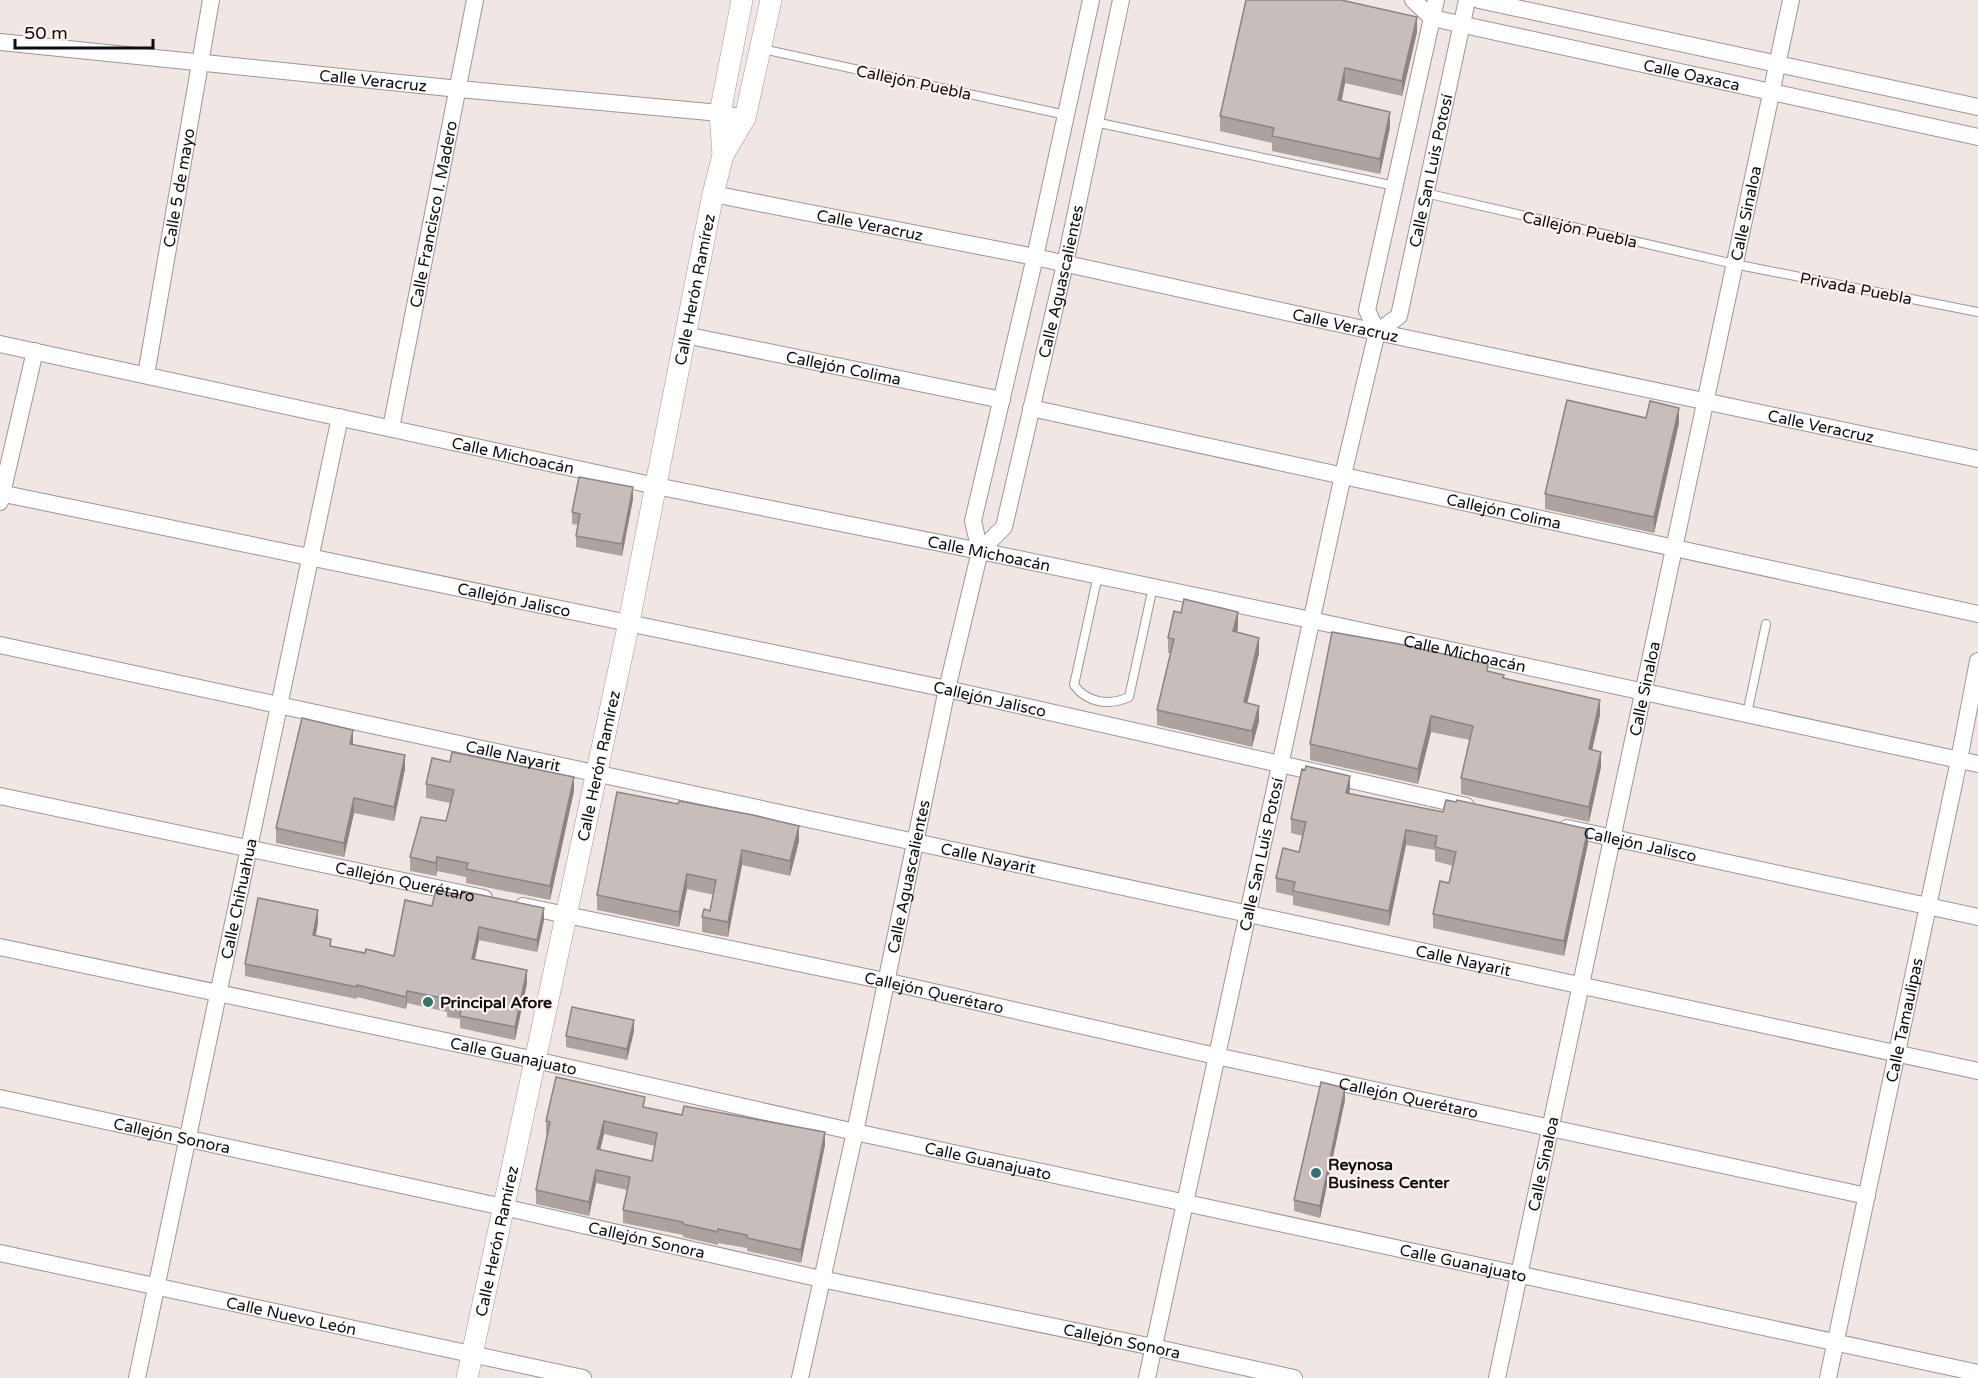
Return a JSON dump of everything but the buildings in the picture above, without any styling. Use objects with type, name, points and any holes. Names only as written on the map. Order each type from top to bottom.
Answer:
[{"type":"street","name":"Calle 5 de mayo","points":[[146,375],[211,0]]},
{"type":"street","name":"Calle Francisco I. Madero","points":[[391,428],[475,0]]},
{"type":"street","name":"Calle Herón Ramírez","points":[[723,155],[720,113],[742,0]]},
{"type":"street","name":"Calle Herón Ramírez","points":[[467,1378],[628,622],[713,194],[723,155],[745,118],[771,0]]},
{"type":"street","name":"Calle Aguascalientes","points":[[800,1378],[855,1132],[947,689],[980,550],[973,521],[1035,257],[1091,0]]},
{"type":"street","name":"Calle Aguascalientes","points":[[980,550],[1004,527],[1065,264],[1121,0]]},
{"type":"street","points":[[1413,0],[1432,18]]},
{"type":"street","name":"Calle San Luis Potosí","points":[[1147,1378],[1311,620],[1377,332],[1368,310],[1436,0]]},
{"type":"street","name":"Calle San Luis Potosí","points":[[1377,332],[1399,316],[1467,0]]},
{"type":"street","name":"Calle Oaxaca","points":[[1479,0],[1978,107]]},
{"type":"street","name":"Calle Sinaloa","points":[[1497,1378],[1791,0]]},
{"type":"street","name":"Calle Oaxaca","points":[[1432,18],[1978,137]]},
{"type":"street","name":"Calle Veracruz","points":[[0,42],[720,113],[745,118]]},
{"type":"street","name":"Calle Veracruz","points":[[713,194],[1035,257],[1978,459]]},
{"type":"street","name":"Callejón Colima","points":[[685,335],[1002,400]]},
{"type":"street","name":"Calle Michoacán","points":[[0,344],[656,486],[980,550],[1978,764]]},
{"type":"street","points":[[1,496],[34,351]]},
{"type":"street","name":"Callejón Colima","points":[[1031,408],[1978,614]]},
{"type":"street","name":"Calle Chihuahua","points":[[137,1378],[340,417]]},
{"type":"street","name":"Callejón Jalisco","points":[[1,496],[628,622],[947,689],[1486,810]]},
{"type":"street","name":"Calle Nayarit","points":[[0,645],[1978,1071]]},
{"type":"street","name":"Calle Tamaulipas","points":[[1828,1378],[1978,661]]},
{"type":"street","name":"Callejón Querétaro","points":[[0,796],[885,981],[1216,1056],[1867,1196]]},
{"type":"street","name":"Callejón Jalisco","points":[[1555,825],[1978,917]]},
{"type":"street","name":"Calle Guanajuato","points":[[0,947],[535,1060],[855,1132],[1978,1372]]},
{"type":"street","name":"Callejón Sonora","points":[[0,1098],[503,1207],[821,1279],[1294,1378]]},
{"type":"street","name":"Calle Nuevo León","points":[[0,1253],[583,1378]]},
{"type":"lane","name":"Callejón Puebla","points":[[762,49],[1066,115]]},
{"type":"lane","points":[[1095,122],[1395,186]]},
{"type":"lane","name":"Callejón Puebla","points":[[1425,194],[1734,264]]},
{"type":"lane","name":"Privada Puebla","points":[[1734,264],[1978,312]]},
{"type":"lane","points":[[1098,575],[1074,685],[1081,694],[1100,702],[1117,702],[1129,697],[1152,587]]},
{"type":"lane","points":[[1747,714],[1767,624]]},
{"type":"place","name":"Principal Afore","points":[[428,1002]]},
{"type":"place","name":"Reynosa Business Center","points":[[1316,1173]]}]
